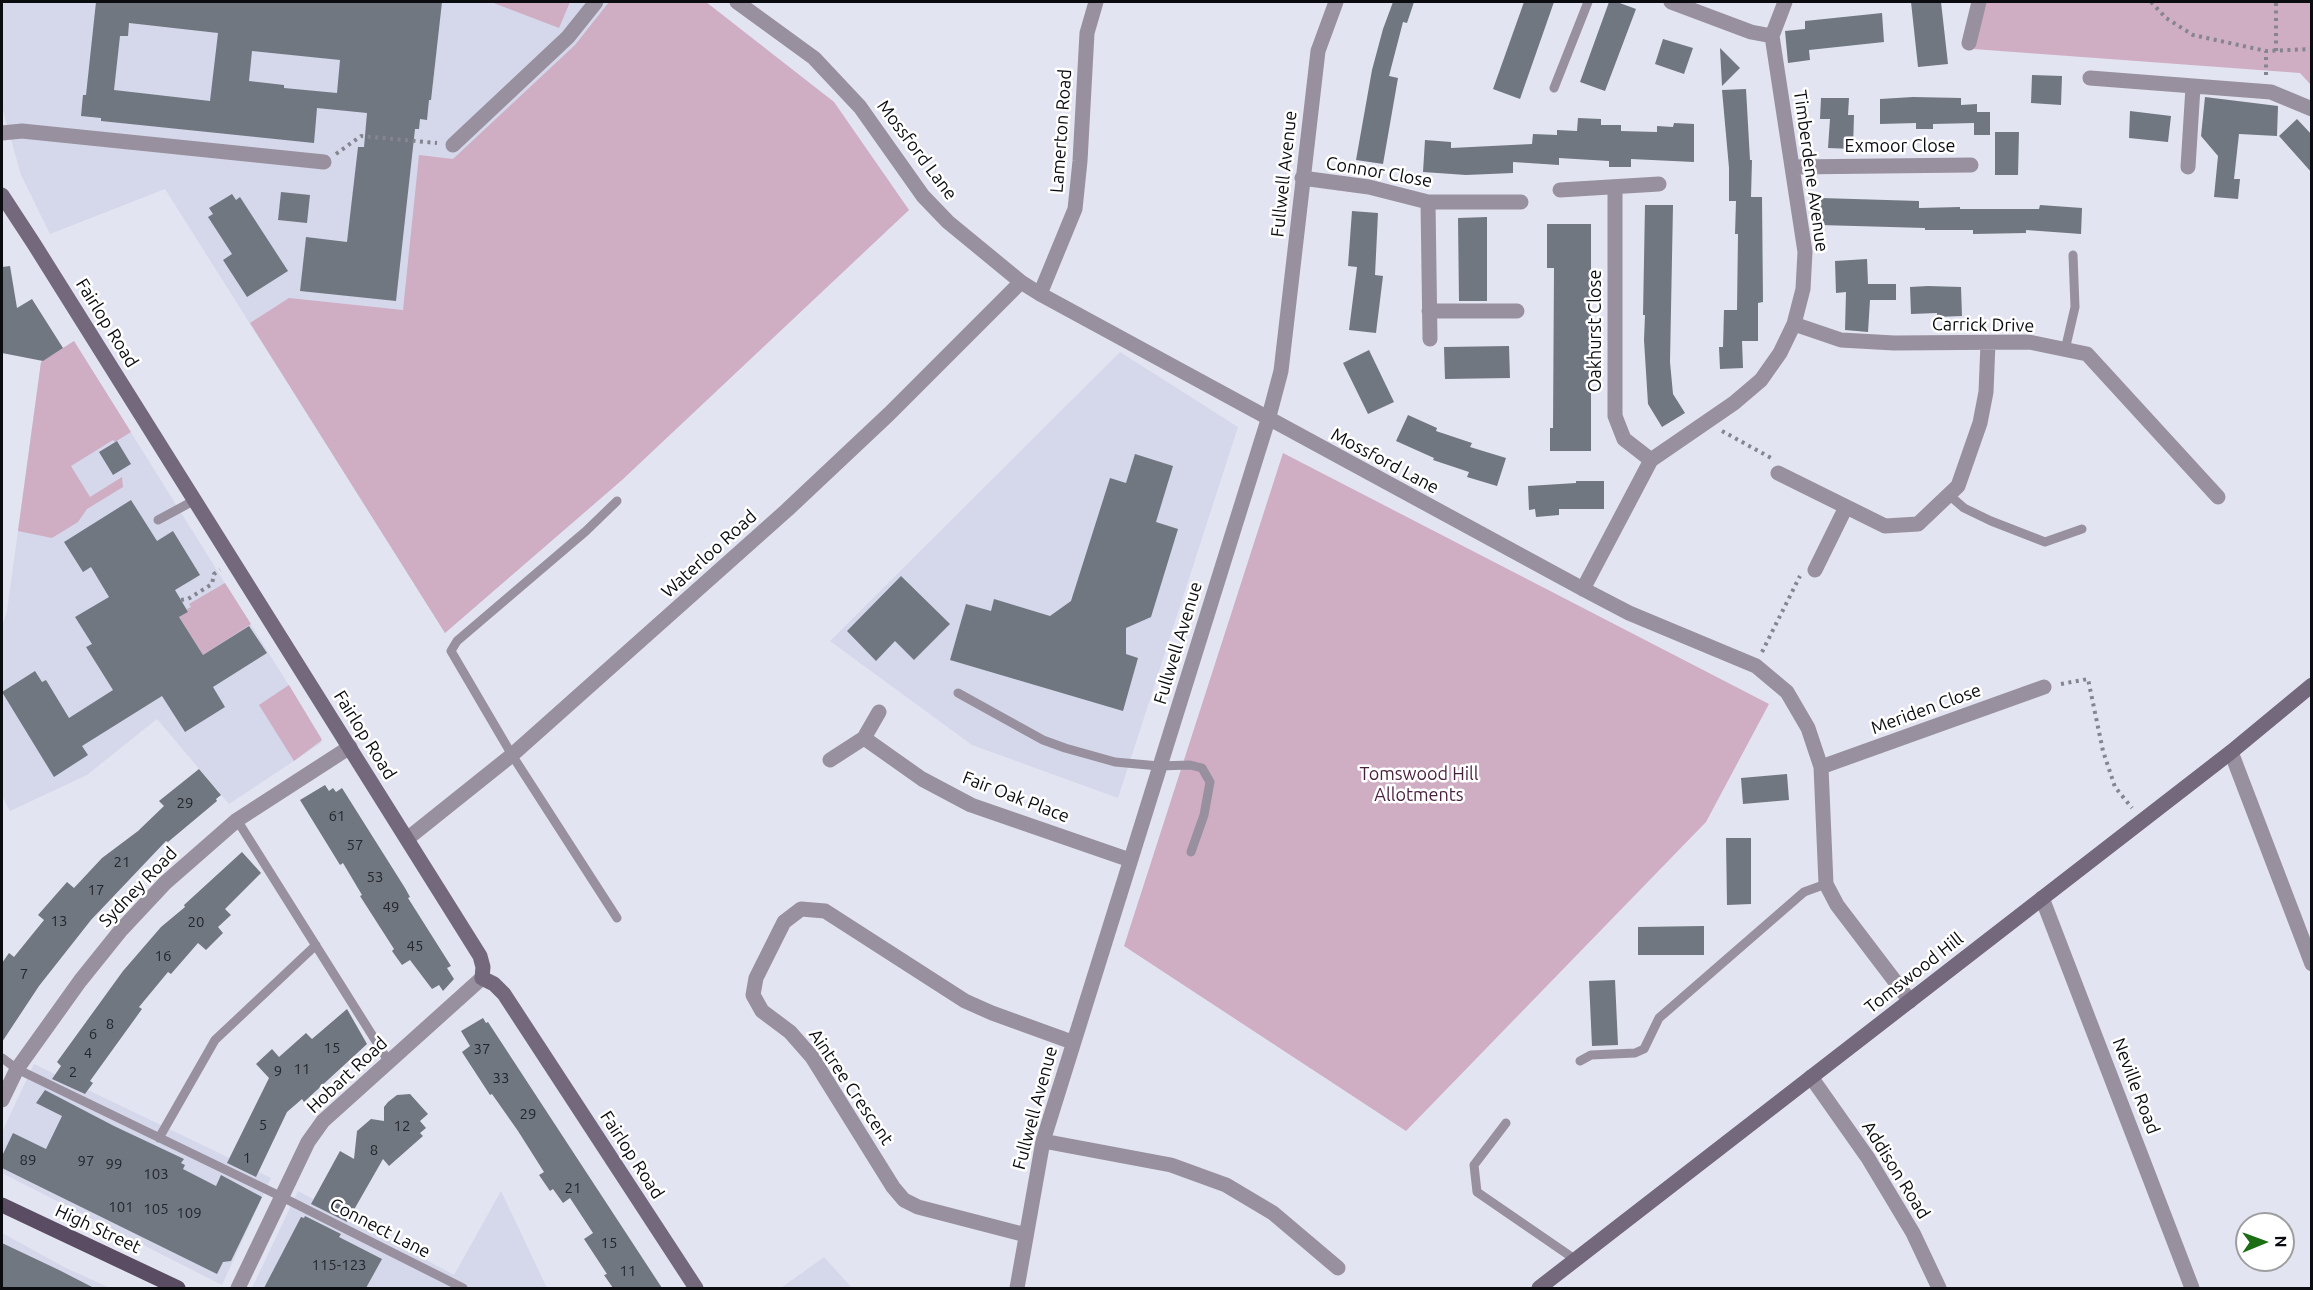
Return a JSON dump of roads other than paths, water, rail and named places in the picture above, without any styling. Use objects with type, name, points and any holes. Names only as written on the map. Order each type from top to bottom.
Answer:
[{"type":"main road","name":"High Street","points":[[2,1205],[178,1288]]},
{"type":"street","points":[[453,145],[568,37],[596,2]]},
{"type":"street","name":"Lamerton Road","points":[[1040,294],[1075,209],[1087,33],[1096,2]]},
{"type":"street","name":"Fullwell Avenue","points":[[1017,1288],[1043,1141],[1072,1042],[1268,420],[1281,370],[1318,51],[1336,2]]},
{"type":"street","points":[[1671,2],[1751,32],[1772,36],[1785,2]]},
{"type":"street","points":[[1969,43],[1979,2]]},
{"type":"street","name":"Mossford Lane","points":[[743,4],[814,58],[860,107],[923,196],[948,222],[1021,282],[1268,420],[1583,589],[1629,613],[1756,666],[1787,692],[1808,728],[1821,767],[1826,884],[1837,905],[1910,1000]]},
{"type":"street","name":"Timberdene Avenue","points":[[1583,589],[1651,460],[1734,403],[1761,380],[1780,353],[1794,324],[1803,289],[1805,252],[1772,36]]},
{"type":"street","points":[[2090,78],[2271,92],[2312,109]]},
{"type":"street","points":[[2188,167],[2193,87]]},
{"type":"street","points":[[2,133],[22,131],[324,162]]},
{"type":"street","name":"Exmoor Close","points":[[1793,167],[1971,165]]},
{"type":"street","name":"Connor Close","points":[[1302,178],[1369,187],[1428,202],[1521,202]]},
{"type":"street","points":[[1560,190],[1659,184]]},
{"type":"street","name":"Oakhurst Close","points":[[1615,187],[1615,416],[1624,439],[1651,460]]},
{"type":"street","name":"Fairlop Road","points":[[2,195],[480,956],[483,967],[482,978],[494,984],[504,994],[696,1288]]},
{"type":"street","points":[[1428,202],[1430,339]]},
{"type":"street","name":"Waterloo Road","points":[[407,839],[512,755],[787,510],[889,414],[1021,282]]},
{"type":"street","points":[[1429,311],[1516,311]]},
{"type":"street","name":"Carrick Drive","points":[[1794,324],[1841,340],[1894,343],[2029,342],[2087,354],[2218,497]]},
{"type":"street","points":[[1778,473],[1885,526],[1918,524],[1958,486],[1980,423],[1986,392],[1988,343]]},
{"type":"street","points":[[1815,570],[1846,507]]},
{"type":"street","name":"Tomswood Hill","points":[[1539,1288],[2231,752],[2312,685]]},
{"type":"street","name":"Meriden Close","points":[[1821,767],[2044,687]]},
{"type":"street","points":[[830,760],[864,738],[879,712]]},
{"type":"street","name":"Fair Oak Place","points":[[864,738],[922,779],[971,805],[1130,860]]},
{"type":"street","name":"Sydney Road","points":[[2,1100],[17,1069],[80,981],[121,930],[165,883],[237,820],[350,747]]},
{"type":"street","points":[[2231,752],[2312,964]]},
{"type":"street","name":"Neville Road","points":[[2042,898],[2192,1288]]},
{"type":"street","name":"Aintree Crescent","points":[[1026,1235],[918,1207],[904,1200],[893,1187],[812,1057],[790,1032],[762,1011],[753,996],[756,978],[784,922],[801,909],[825,911],[965,1001],[1072,1042]]},
{"type":"street","name":"Hobart Road","points":[[238,1288],[308,1143],[324,1121],[482,978]]},
{"type":"street","name":"Addison Road","points":[[1811,1077],[1868,1158],[1913,1233],[1940,1288]]},
{"type":"street","points":[[1043,1141],[1171,1165],[1226,1185],[1273,1213],[1338,1268]]},
{"type":"lane","points":[[1554,88],[1588,2]]},
{"type":"lane","points":[[2065,350],[2075,307],[2073,255]]},
{"type":"lane","points":[[1949,495],[1964,508],[2045,542],[2082,529]]},
{"type":"lane","points":[[158,520],[195,500]]},
{"type":"lane","points":[[617,501],[586,531],[456,641],[451,651],[512,755],[617,918]]},
{"type":"lane","points":[[958,693],[1054,744],[1115,762],[1160,766],[1190,765],[1202,768],[1210,782],[1204,815],[1191,852]]},
{"type":"lane","points":[[237,820],[389,1062]]},
{"type":"lane","points":[[1580,1061],[1592,1055],[1635,1053],[1644,1049],[1659,1018],[1804,892],[1826,884]]},
{"type":"lane","points":[[159,1138],[215,1040],[316,945]]},
{"type":"lane","name":"Connect Lane","points":[[2,1058],[17,1069],[282,1197],[463,1288]]},
{"type":"lane","points":[[1506,1123],[1474,1164],[1477,1192],[1576,1260]]},
{"type":"park label","name":"Tomswood Hill Allotments","points":[[1419,784]]}]
